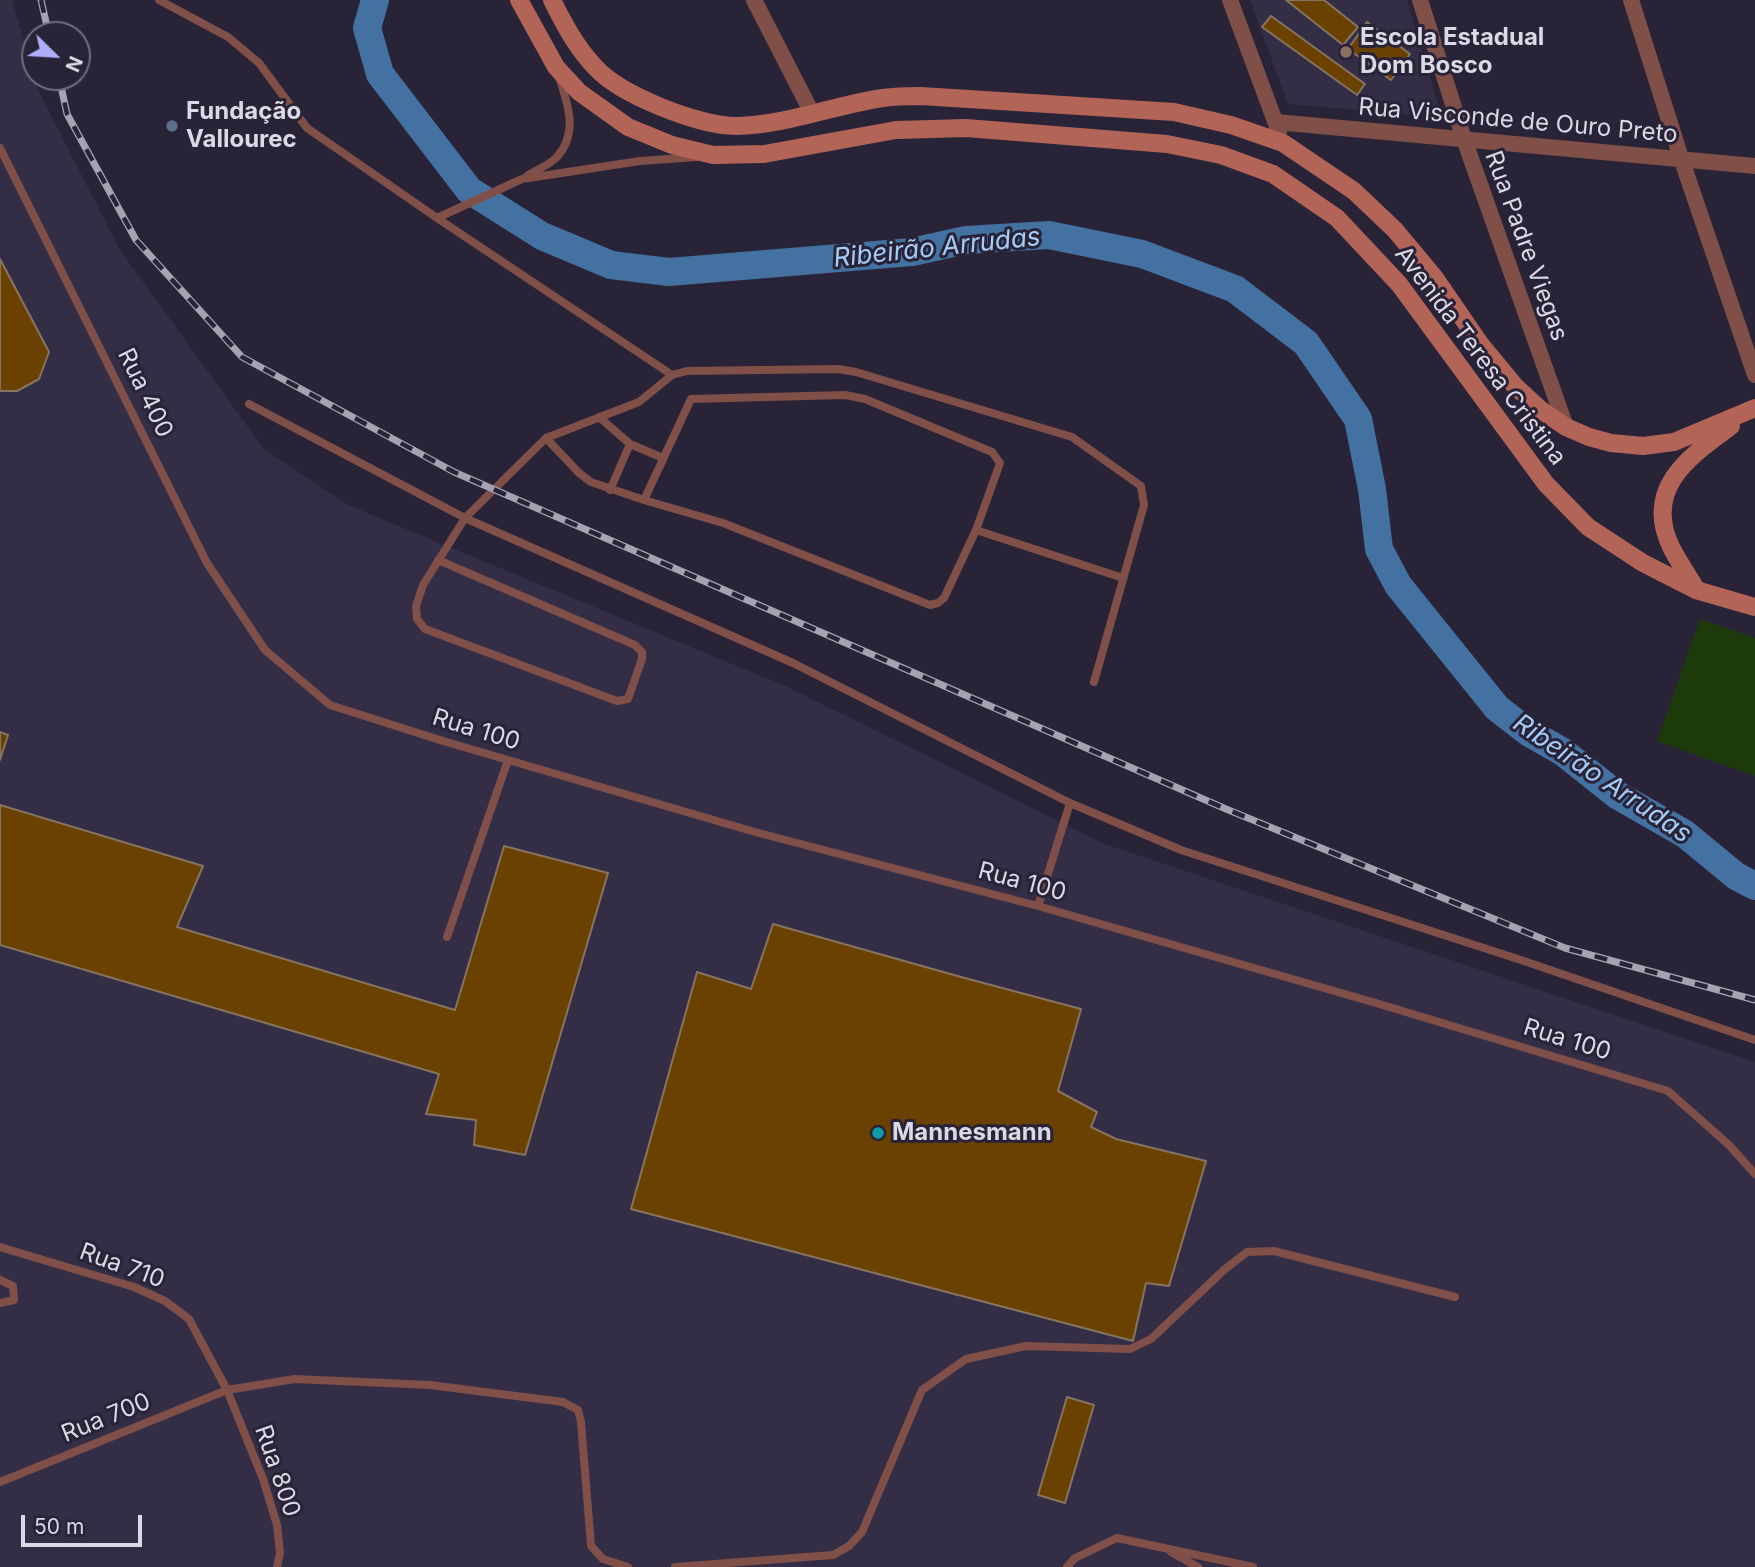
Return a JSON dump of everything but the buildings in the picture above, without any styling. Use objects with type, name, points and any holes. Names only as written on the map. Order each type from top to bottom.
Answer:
[{"type":"main road","name":"Avenida Teresa Cristina","points":[[519,0],[556,67],[579,92],[628,127],[672,145],[713,155],[764,154],[896,130],[967,128],[1167,144],[1221,155],[1273,174],[1337,218],[1399,284],[1546,484],[1588,527],[1643,563],[1696,590],[1755,607]]},
{"type":"main road","name":"Avenida Teresa Cristina","points":[[552,0],[573,40],[596,70],[622,88],[678,114],[735,126],[771,122],[885,97],[934,97],[1174,112],[1231,125],[1283,143],[1354,191],[1395,230],[1436,278],[1481,345],[1515,386],[1541,410],[1566,427],[1611,443],[1643,446],[1674,442],[1754,409]]},
{"type":"main road","points":[[1696,590],[1670,545],[1661,511],[1670,480],[1685,461],[1754,409]]},
{"type":"street","points":[[754,0],[812,113]]},
{"type":"street","points":[[1230,0],[1283,143]]},
{"type":"street","name":"Rua Padre Viegas","points":[[1420,0],[1464,139],[1566,427]]},
{"type":"street","points":[[1631,0],[1681,158],[1755,375]]},
{"type":"street","name":"Rua Visconde de Ouro Preto","points":[[1276,122],[1755,166]]},
{"type":"lane","points":[[159,0],[228,37],[259,63],[307,128],[672,375]]},
{"type":"lane","points":[[437,218],[522,179],[556,158],[568,139],[571,114],[556,67]]},
{"type":"lane","name":"Rua 400","points":[[0,148],[207,563],[265,650]]},
{"type":"lane","points":[[522,179],[640,161],[713,155]]},
{"type":"lane","points":[[438,560],[635,645],[642,652],[642,659],[628,699],[617,701],[425,629],[417,619],[416,606],[423,585],[438,560],[466,518],[546,438],[639,402],[672,375],[687,370],[838,369],[856,372],[1072,437],[1141,486],[1144,505],[1094,682]]},
{"type":"lane","points":[[546,438],[591,482],[644,500],[723,523],[930,605],[938,603],[944,597],[976,530],[1000,463],[992,452],[865,399],[845,395],[695,398],[687,403],[644,500]]},
{"type":"lane","points":[[249,404],[466,518],[793,663],[1070,803],[1181,850],[1521,960],[1755,1040]]},
{"type":"lane","points":[[599,417],[629,444],[663,458]]},
{"type":"lane","points":[[610,489],[629,444]]},
{"type":"lane","points":[[976,530],[1123,578]]},
{"type":"lane","name":"Rua 100","points":[[265,650],[330,705],[755,832],[1038,906],[1376,1003],[1668,1091],[1729,1145],[1755,1174]]},
{"type":"lane","points":[[447,937],[508,760]]},
{"type":"lane","points":[[1038,906],[1070,803]]},
{"type":"lane","name":"Rua 710","points":[[0,1247],[134,1287],[165,1301],[189,1319],[227,1390]]},
{"type":"lane","points":[[675,1567],[833,1555],[849,1546],[862,1532],[922,1390],[966,1359],[1026,1346],[1130,1349],[1151,1339],[1225,1269],[1247,1252],[1274,1251],[1455,1297]]},
{"type":"lane","points":[[0,1280],[13,1286],[14,1300],[0,1303]]},
{"type":"lane","name":"Rua 700","points":[[0,1482],[227,1390],[295,1379],[430,1385],[563,1402],[578,1410],[581,1422],[591,1546],[603,1559],[628,1567]]},
{"type":"lane","name":"Rua 800","points":[[227,1390],[263,1479],[277,1525],[280,1553],[278,1567]]},
{"type":"lane","points":[[1068,1567],[1075,1558],[1117,1538],[1253,1567]]},
{"type":"lane","points":[[1163,1547],[1198,1567]]},
{"type":"shaded area","points":[[0,0],[12,0],[21,31],[21,91],[39,91],[120,250],[264,449],[348,505],[790,688],[1102,843],[1755,1062],[1755,1567],[0,1567]]},
{"type":"shaded area","name":"Escola Estadual Dom Bosco","points":[[1250,0],[1407,0],[1442,117],[1288,104]]},
{"type":"green space","points":[[1700,619],[1755,638],[1755,776],[1657,741]]},
{"type":"waterway","name":"Ribeirão Arrudas","points":[[375,0],[367,28],[380,74],[469,190],[542,236],[611,265],[669,272],[912,252],[966,240],[1049,235],[1142,254],[1235,289],[1306,343],[1358,419],[1372,489],[1379,549],[1398,585],[1497,708],[1528,732],[1563,752],[1617,795],[1685,834],[1736,876],[1755,886]]},
{"type":"railway","points":[[41,0],[46,21]]},
{"type":"railway","points":[[62,91],[67,114],[136,240],[242,357],[454,472],[1226,809],[1565,948],[1755,1000]]},
{"type":"place","name":"Escola Estadual Dom Bosco","points":[[1346,52]]},
{"type":"place","name":"Fundação Vallourec","points":[[172,126]]},
{"type":"place","name":"Mannesmann","points":[[878,1133]]}]
